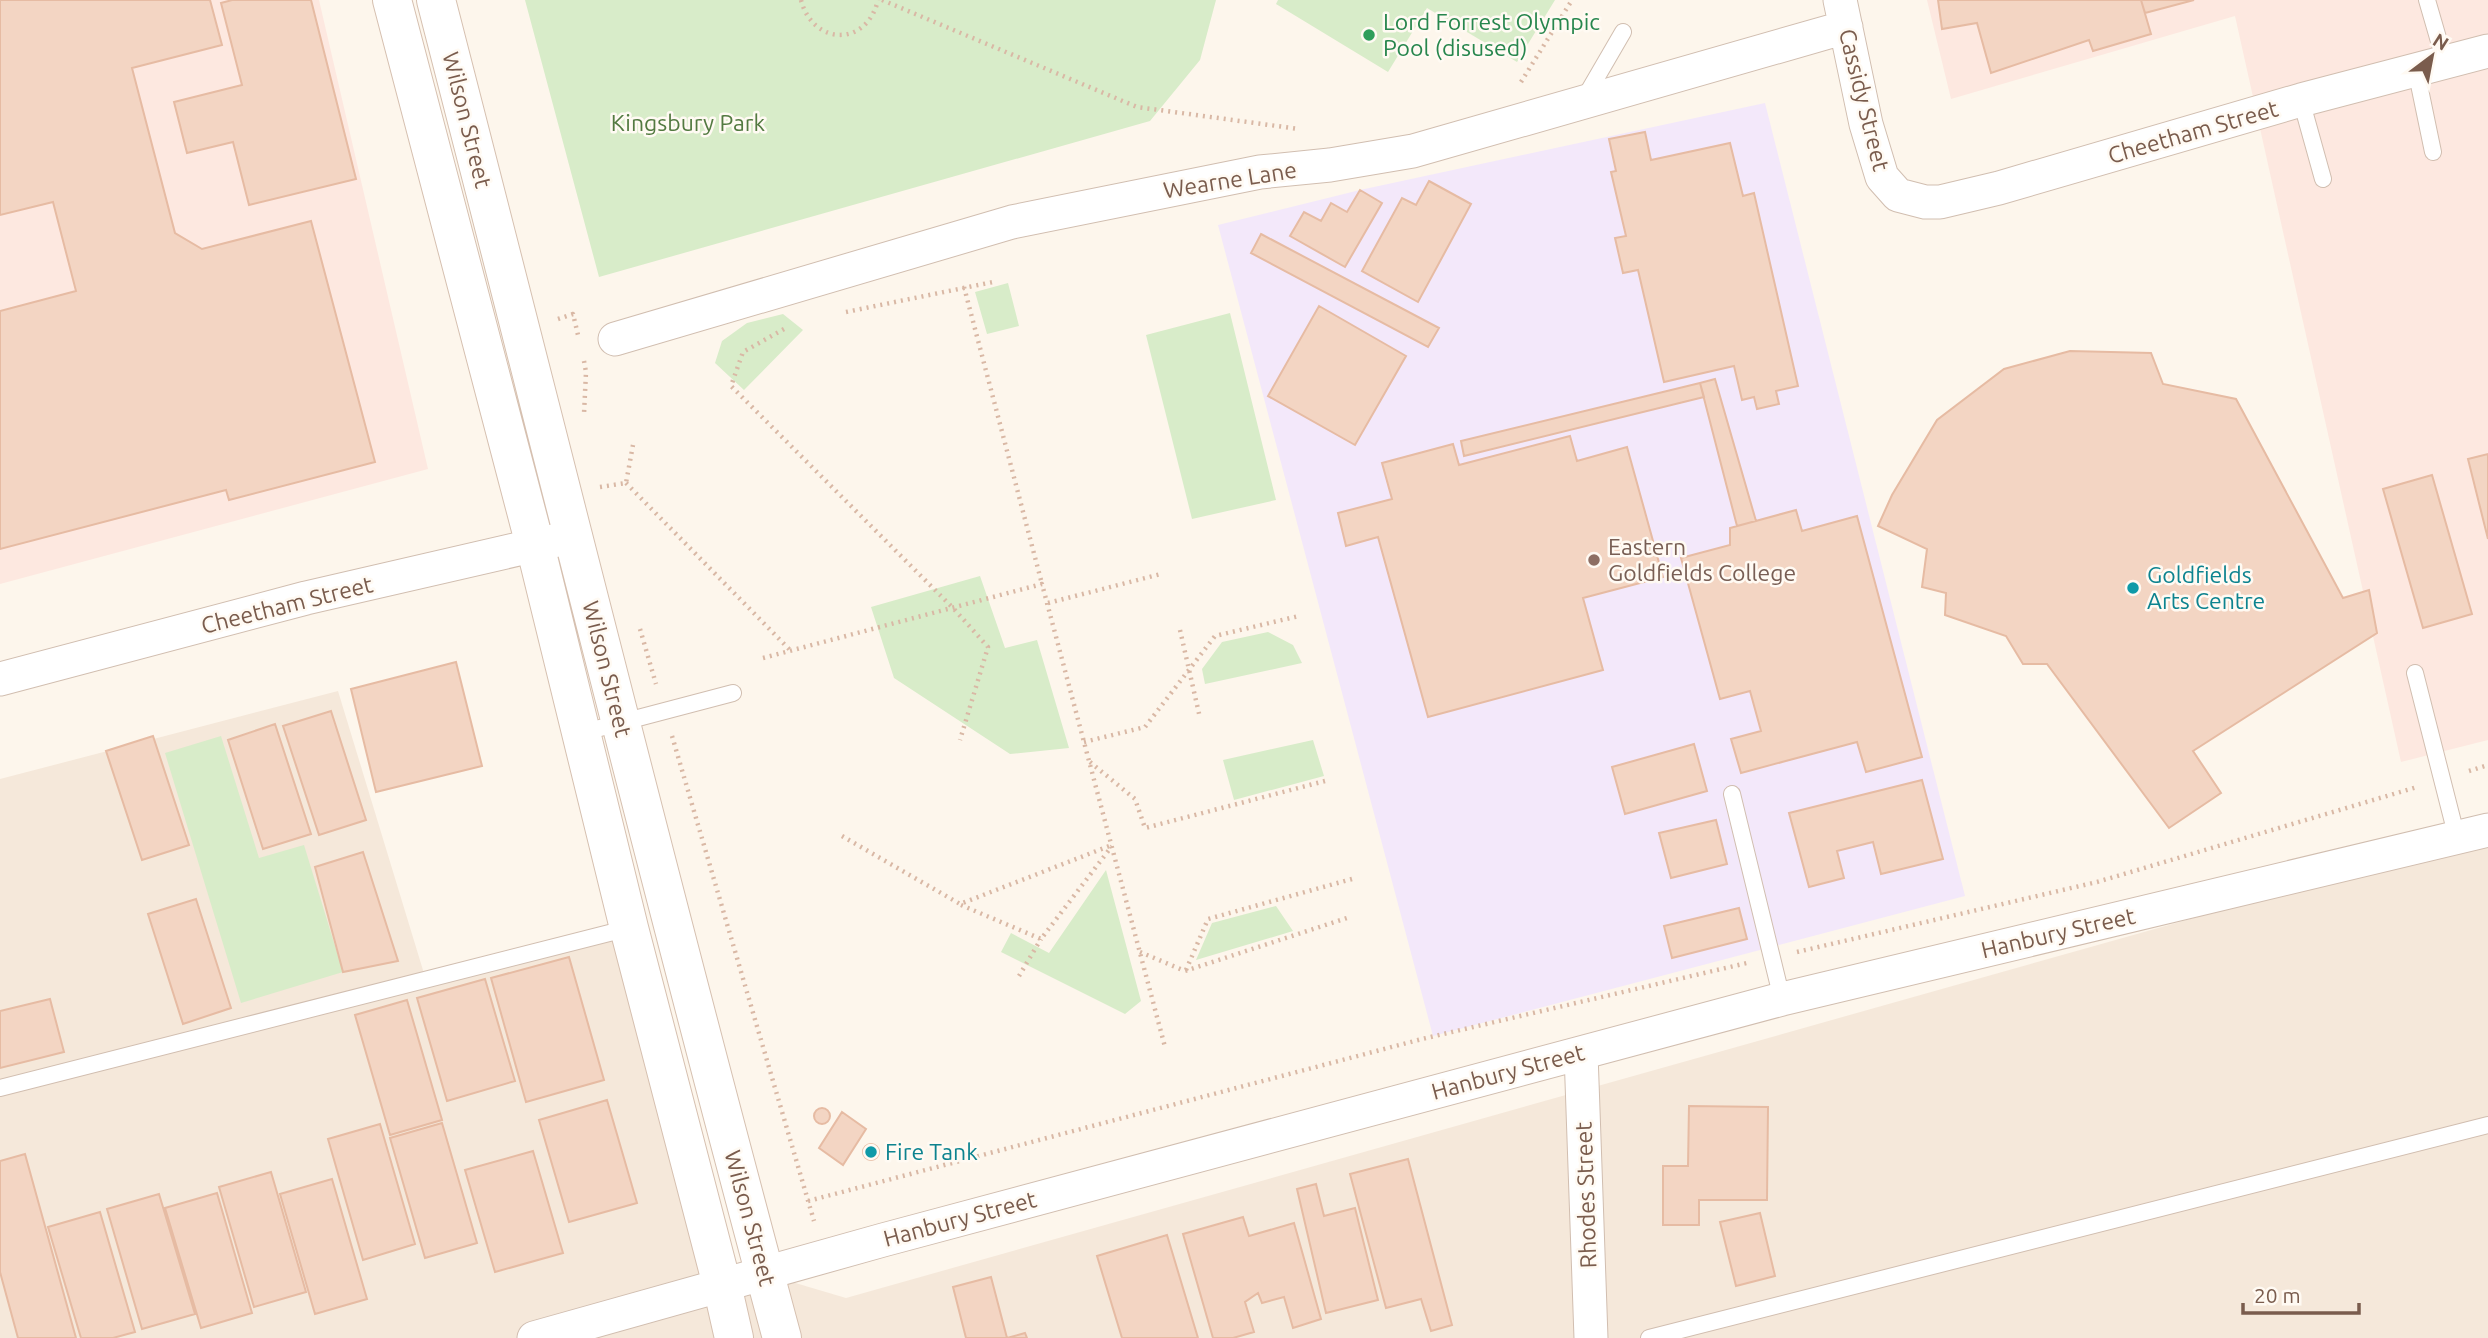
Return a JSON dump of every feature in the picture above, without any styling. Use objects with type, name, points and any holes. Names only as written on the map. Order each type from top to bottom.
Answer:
[{"type":"street","name":"Wilson Street","points":[[392,0],[535,545],[734,1338]]},
{"type":"street","name":"Wilson Street","points":[[436,0],[575,536],[620,723],[782,1338]]},
{"type":"street","name":"Wearne Lane","points":[[615,339],[1012,222],[1260,172],[1330,165],[1413,151],[1582,102],[1843,13]]},
{"type":"street","name":"Cassidy Street","points":[[1843,13],[1874,159],[1882,177],[1898,195]]},
{"type":"street","name":"Cheetham Street","points":[[1898,195],[1913,201],[1940,202],[1999,188],[2301,100],[2488,51]]},
{"type":"street","name":"Cheetham Street","points":[[0,679],[306,598],[575,536]]},
{"type":"street","name":"Hanbury Street","points":[[534,1338],[883,1240],[1782,999],[2473,834]]},
{"type":"street","name":"Rhodes Street","points":[[1581,1053],[1591,1338]]},
{"type":"lane","points":[[2427,0],[2433,152]]},
{"type":"lane","points":[[1582,102],[1623,32]]},
{"type":"lane","points":[[2301,100],[2323,180]]},
{"type":"lane","points":[[2415,673],[2442,779],[2473,834]]},
{"type":"lane","points":[[581,733],[733,693]]},
{"type":"lane","points":[[1732,794],[1782,999]]},
{"type":"lane","points":[[0,1087],[629,928]]},
{"type":"lane","points":[[1649,1338],[2488,1125]]},
{"type":"path","points":[[802,0],[804,11],[811,22],[833,35],[859,31],[869,23],[880,0],[1137,107],[1311,131]]},
{"type":"path","points":[[1517,89],[1572,0]]},
{"type":"path","points":[[836,314],[993,282]]},
{"type":"path","points":[[964,288],[1165,1047]]},
{"type":"path","points":[[551,321],[573,314],[586,372],[584,420]]},
{"type":"path","points":[[787,328],[743,352],[732,386],[954,609],[988,647],[960,740]]},
{"type":"path","points":[[534,380],[547,370],[583,356],[615,339]]},
{"type":"path","points":[[626,483],[633,444]]},
{"type":"path","points":[[596,476],[599,487],[626,483]]},
{"type":"path","points":[[626,483],[792,650]]},
{"type":"path","points":[[1048,603],[1161,574]]},
{"type":"path","points":[[763,658],[1042,584]]},
{"type":"path","points":[[1084,741],[1144,727],[1214,636],[1298,616]]},
{"type":"path","points":[[638,620],[814,1221]]},
{"type":"path","points":[[1180,630],[1200,718]]},
{"type":"path","points":[[1090,762],[1135,799],[1145,828],[1325,781]]},
{"type":"path","points":[[808,1201],[1422,1039],[2097,882],[2488,765]]},
{"type":"path","points":[[842,836],[960,904],[1041,939]]},
{"type":"path","points":[[960,904],[1112,845]]},
{"type":"path","points":[[1019,976],[1041,939],[1112,845]]},
{"type":"path","points":[[1185,971],[1209,919],[1352,879]]},
{"type":"path","points":[[1140,952],[1185,971],[1350,917]]},
{"type":"shaded area","points":[[0,0],[319,0],[428,469],[0,584]]},
{"type":"shaded area","points":[[1927,0],[2488,0],[2488,740],[2401,762],[2235,16],[1951,99]]},
{"type":"shaded area","name":"Eastern Goldfields College","points":[[1765,103],[1965,896],[1433,1036],[1218,225],[1360,190]]},
{"type":"shaded area","points":[[338,691],[426,980],[629,928],[722,1285],[765,1274],[846,1298],[2488,835],[2488,1338],[0,1338],[0,779]]},
{"type":"green space","name":"Kingsbury Park","points":[[525,0],[1216,0],[1200,60],[1150,121],[599,277]]},
{"type":"green space","name":"Lord Forrest Olympic Pool (disused)","points":[[1278,0],[1555,0],[1517,62],[1427,8],[1388,72],[1276,4]]},
{"type":"green space","points":[[1008,283],[1019,326],[987,334],[975,292]]},
{"type":"green space","points":[[1230,313],[1276,500],[1192,519],[1146,335]]},
{"type":"green space","points":[[783,314],[803,330],[744,390],[715,363],[722,341],[747,323]]},
{"type":"green space","points":[[980,576],[1005,648],[1037,640],[1069,748],[1010,754],[894,678],[871,607]]},
{"type":"green space","points":[[1268,632],[1293,645],[1302,663],[1205,684],[1202,669],[1222,642]]},
{"type":"green space","points":[[221,736],[259,858],[304,845],[343,972],[241,1003],[165,753]]},
{"type":"green space","points":[[1313,740],[1324,776],[1234,800],[1223,760]]},
{"type":"green space","points":[[1106,870],[1141,1001],[1125,1014],[1001,952],[1011,933],[1049,953]]},
{"type":"green space","points":[[1276,906],[1293,931],[1196,960],[1212,923]]},
{"type":"building","points":[[0,0],[210,0],[222,45],[132,68],[175,233],[202,249],[311,221],[375,462],[229,500],[226,490],[0,549],[0,311],[76,291],[53,202],[0,215]]},
{"type":"building","points":[[232,0],[311,0],[356,179],[249,205],[233,142],[187,153],[174,102],[242,85],[221,3]]},
{"type":"building","points":[[1938,0],[2141,0],[2151,34],[2093,51],[2089,40],[1991,73],[1977,23],[1942,29]]},
{"type":"building","points":[[2141,0],[2194,0],[2145,13]]},
{"type":"building","points":[[1645,132],[1651,160],[1730,143],[1743,196],[1754,193],[1798,386],[1776,391],[1779,404],[1757,409],[1754,397],[1742,400],[1734,366],[1664,382],[1638,270],[1623,273],[1615,238],[1626,236],[1611,172],[1616,171],[1609,139]]},
{"type":"building","points":[[1429,181],[1471,204],[1418,302],[1362,271],[1402,198],[1416,205]]},
{"type":"building","points":[[1360,190],[1382,203],[1345,267],[1290,236],[1304,212],[1321,221],[1331,203],[1347,212]]},
{"type":"building","points":[[1261,234],[1439,328],[1428,347],[1251,253]]},
{"type":"building","points":[[1319,306],[1406,356],[1355,445],[1268,396]]},
{"type":"building","name":"Goldfields Arts Centre","points":[[2070,351],[2151,353],[2163,384],[2236,399],[2343,598],[2369,590],[2377,633],[2193,751],[2221,793],[2169,828],[2047,664],[2023,664],[2006,636],[1945,615],[1946,593],[1922,587],[1927,549],[1878,526],[1892,495],[1937,420],[2004,369]]},
{"type":"building","points":[[1715,379],[1756,521],[1737,526],[1700,383]]},
{"type":"building","points":[[1700,383],[1704,397],[1464,456],[1461,441]]},
{"type":"building","points":[[1570,436],[1577,461],[1627,447],[1663,577],[1583,598],[1603,670],[1428,717],[1378,537],[1346,546],[1338,513],[1392,499],[1382,463],[1453,444],[1459,465]]},
{"type":"building","points":[[2488,454],[2488,539],[2468,459]]},
{"type":"building","points":[[2432,475],[2472,614],[2423,628],[2383,489]]},
{"type":"building","points":[[1796,510],[1802,531],[1857,516],[1922,757],[1866,772],[1857,742],[1741,773],[1731,739],[1761,731],[1750,691],[1720,699],[1681,558],[1730,545],[1730,528]]},
{"type":"building","points":[[456,662],[482,766],[376,792],[351,689]]},
{"type":"building","points":[[331,711],[366,820],[319,835],[283,726]]},
{"type":"building","points":[[275,724],[311,834],[263,849],[228,740]]},
{"type":"building","points":[[153,736],[189,845],[142,860],[106,751]]},
{"type":"building","points":[[1694,744],[1707,791],[1625,814],[1612,767]]},
{"type":"building","points":[[1922,780],[1943,859],[1881,874],[1873,842],[1837,851],[1844,878],[1809,887],[1789,813]]},
{"type":"building","points":[[1716,820],[1727,864],[1671,878],[1659,833]]},
{"type":"building","points":[[363,852],[398,961],[343,972],[315,867]]},
{"type":"building","points":[[196,899],[231,1008],[183,1024],[148,914]]},
{"type":"building","points":[[1739,908],[1747,939],[1672,958],[1664,926]]},
{"type":"building","points":[[569,957],[604,1080],[526,1102],[491,978]]},
{"type":"building","points":[[485,979],[515,1081],[447,1101],[417,998]]},
{"type":"building","points":[[50,999],[64,1052],[0,1068],[0,1011]]},
{"type":"building","points":[[407,1000],[442,1120],[390,1135],[355,1015]]},
{"type":"building","points":[[607,1100],[637,1203],[569,1222],[539,1120]]},
{"type":"building","points":[[1689,1106],[1768,1107],[1767,1200],[1699,1200],[1699,1225],[1663,1225],[1663,1166],[1688,1166]]},
{"type":"building","name":"Fire Tank","points":[[822,1108],[828,1110],[828,1122],[822,1124],[816,1122],[814,1116],[816,1110]]},
{"type":"building","points":[[842,1112],[866,1129],[843,1165],[819,1148]]},
{"type":"building","points":[[442,1123],[477,1243],[425,1258],[390,1138]]},
{"type":"building","points":[[380,1124],[415,1244],[363,1260],[328,1139]]},
{"type":"building","name":"Fire Tank","points":[[871,1144],[877,1146],[877,1158],[871,1160],[865,1158],[863,1152],[865,1146]]},
{"type":"building","points":[[533,1151],[563,1253],[495,1272],[465,1170]]},
{"type":"building","points":[[25,1154],[76,1338],[18,1338],[0,1272],[0,1161]]},
{"type":"building","points":[[1408,1159],[1452,1325],[1431,1331],[1421,1299],[1386,1308],[1350,1174]]},
{"type":"building","points":[[271,1172],[306,1292],[254,1307],[219,1187]]},
{"type":"building","points":[[332,1179],[367,1299],[315,1314],[280,1194]]},
{"type":"building","points":[[1316,1184],[1324,1216],[1355,1208],[1378,1300],[1326,1313],[1297,1189]]},
{"type":"building","points":[[217,1193],[252,1313],[201,1328],[165,1208]]},
{"type":"building","points":[[159,1194],[195,1314],[142,1329],[107,1209]]},
{"type":"building","points":[[100,1212],[135,1332],[113,1338],[81,1338],[48,1227]]},
{"type":"building","points":[[1760,1213],[1775,1276],[1736,1286],[1720,1222]]},
{"type":"building","points":[[1243,1217],[1249,1236],[1294,1223],[1321,1319],[1293,1328],[1284,1297],[1262,1303],[1258,1293],[1245,1302],[1254,1332],[1233,1338],[1213,1338],[1183,1234]]},
{"type":"building","points":[[1167,1235],[1198,1338],[1122,1338],[1097,1256]]},
{"type":"building","points":[[991,1277],[1007,1338],[966,1338],[953,1287]]},
{"type":"building","points":[[1025,1333],[1027,1338],[1007,1338]]},
{"type":"place","name":"Lord Forrest Olympic Pool (disused)","points":[[1369,35]]},
{"type":"place","name":"Eastern Goldfields College","points":[[1594,560]]},
{"type":"place","name":"Goldfields Arts Centre","points":[[2133,588]]},
{"type":"place","name":"Fire Tank","points":[[871,1152]]}]
